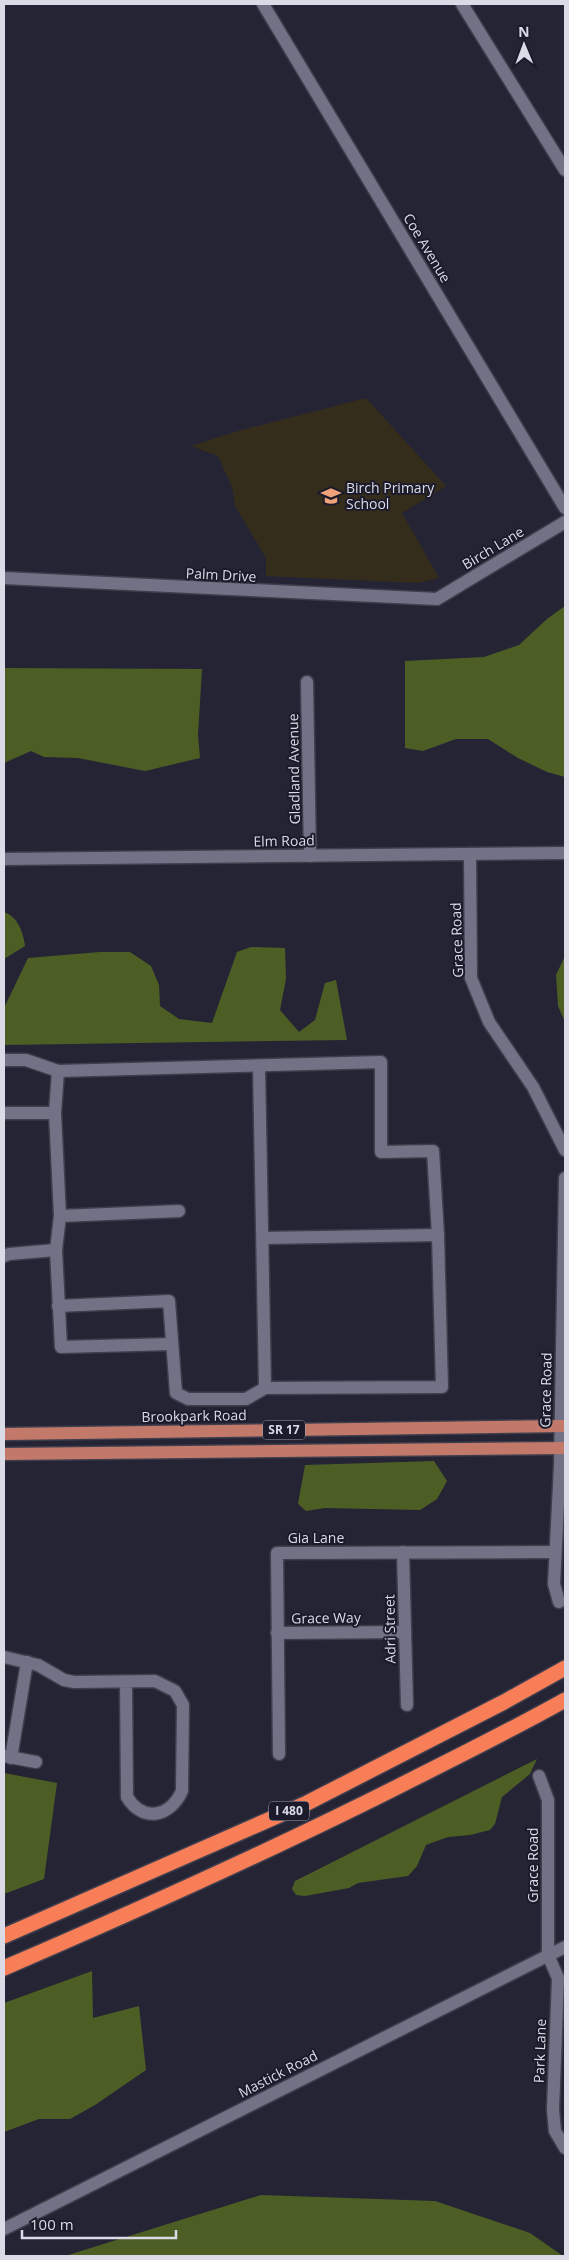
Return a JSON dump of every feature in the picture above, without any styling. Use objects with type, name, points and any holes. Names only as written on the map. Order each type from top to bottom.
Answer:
[{"type":"highway","name":"I 480","points":[[4,1936],[307,1803],[504,1702],[565,1668]]},
{"type":"highway","name":"I 480","points":[[4,1968],[129,1915],[319,1827],[565,1700]]},
{"type":"main road","name":"Brookpark Road","points":[[4,1434],[562,1426]]},
{"type":"main road","name":"SR 17","points":[[4,1454],[563,1448]]},
{"type":"street","name":"Coe Avenue","points":[[263,4],[565,508]]},
{"type":"street","points":[[462,4],[565,170]]},
{"type":"street","name":"Birch Lane","points":[[437,599],[565,522]]},
{"type":"street","name":"Palm Drive","points":[[4,578],[437,599]]},
{"type":"street","name":"Gladland Avenue","points":[[307,682],[310,856]]},
{"type":"street","name":"Elm Road","points":[[4,858],[565,853]]},
{"type":"street","name":"Grace Road","points":[[470,854],[471,978],[489,1022],[533,1088],[565,1150]]},
{"type":"street","points":[[4,1060],[26,1060],[58,1071],[259,1067],[381,1062],[381,1152],[433,1151],[438,1235],[442,1386],[265,1388],[246,1399],[188,1399],[176,1393],[169,1301],[58,1306]]},
{"type":"street","points":[[259,1067],[265,1388]]},
{"type":"street","points":[[58,1071],[55,1113],[60,1216],[56,1250],[61,1347],[172,1344]]},
{"type":"street","points":[[4,1113],[55,1113]]},
{"type":"street","name":"Grace Road","points":[[559,1602],[554,1584],[563,1448],[565,1178]]},
{"type":"street","points":[[60,1216],[179,1212]]},
{"type":"street","points":[[263,1238],[438,1235]]},
{"type":"street","points":[[4,1256],[56,1250]]},
{"type":"street","name":"Adri Street","points":[[403,1552],[407,1705]]},
{"type":"street","name":"Gia Lane","points":[[279,1754],[276,1553],[555,1552]]},
{"type":"street","name":"Grace Way","points":[[277,1633],[405,1632]]},
{"type":"street","points":[[4,1657],[38,1665],[64,1680],[74,1682],[155,1681],[175,1691],[183,1705],[182,1791],[176,1804],[169,1810],[157,1814],[138,1810],[127,1797],[126,1682]]},
{"type":"street","points":[[27,1662],[7,1757],[36,1762]]},
{"type":"street","name":"Grace Road","points":[[539,1776],[548,1800],[548,1955]]},
{"type":"street","name":"Mastick Road","points":[[4,2229],[565,1947]]},
{"type":"street","name":"Park Lane","points":[[548,1955],[558,1978],[553,2110],[555,2131],[565,2148]]},
{"type":"shaded area","name":"Birch Primary School","points":[[366,398],[446,486],[402,513],[439,578],[418,583],[266,576],[266,558],[235,506],[232,487],[218,456],[191,446],[238,431]]},
{"type":"green space","points":[[565,606],[565,777],[547,772],[518,758],[488,739],[456,739],[423,751],[405,748],[405,661],[484,657],[519,645],[547,619]]},
{"type":"green space","points":[[4,668],[202,669],[198,735],[200,758],[145,771],[78,758],[44,757],[31,751],[4,763]]},
{"type":"green space","points":[[4,912],[16,921],[23,935],[25,946],[4,959]]},
{"type":"green space","points":[[251,947],[285,948],[286,979],[280,1010],[299,1032],[315,1020],[325,983],[336,980],[347,1040],[4,1045],[4,1008],[28,958],[100,952],[130,952],[151,966],[159,985],[160,1006],[179,1019],[212,1023],[237,952]]},
{"type":"green space","points":[[565,956],[565,1022],[558,1006],[556,975]]},
{"type":"green space","points":[[434,1461],[447,1481],[437,1499],[420,1510],[325,1508],[306,1511],[298,1504],[305,1465]]},
{"type":"green space","points":[[537,1759],[530,1774],[502,1797],[495,1824],[490,1830],[470,1835],[448,1837],[426,1845],[417,1866],[408,1876],[358,1883],[349,1888],[305,1896],[296,1895],[292,1889],[295,1881]]},
{"type":"green space","points":[[4,1773],[57,1783],[44,1879],[4,1894]]},
{"type":"green space","points":[[92,1971],[93,2018],[139,2006],[146,2070],[95,2105],[70,2119],[39,2119],[4,2132],[4,2003]]},
{"type":"green space","points":[[261,2195],[435,2201],[530,2233],[563,2256],[65,2256]]},
{"type":"place","name":"Birch Primary School","points":[[331,496]]}]
